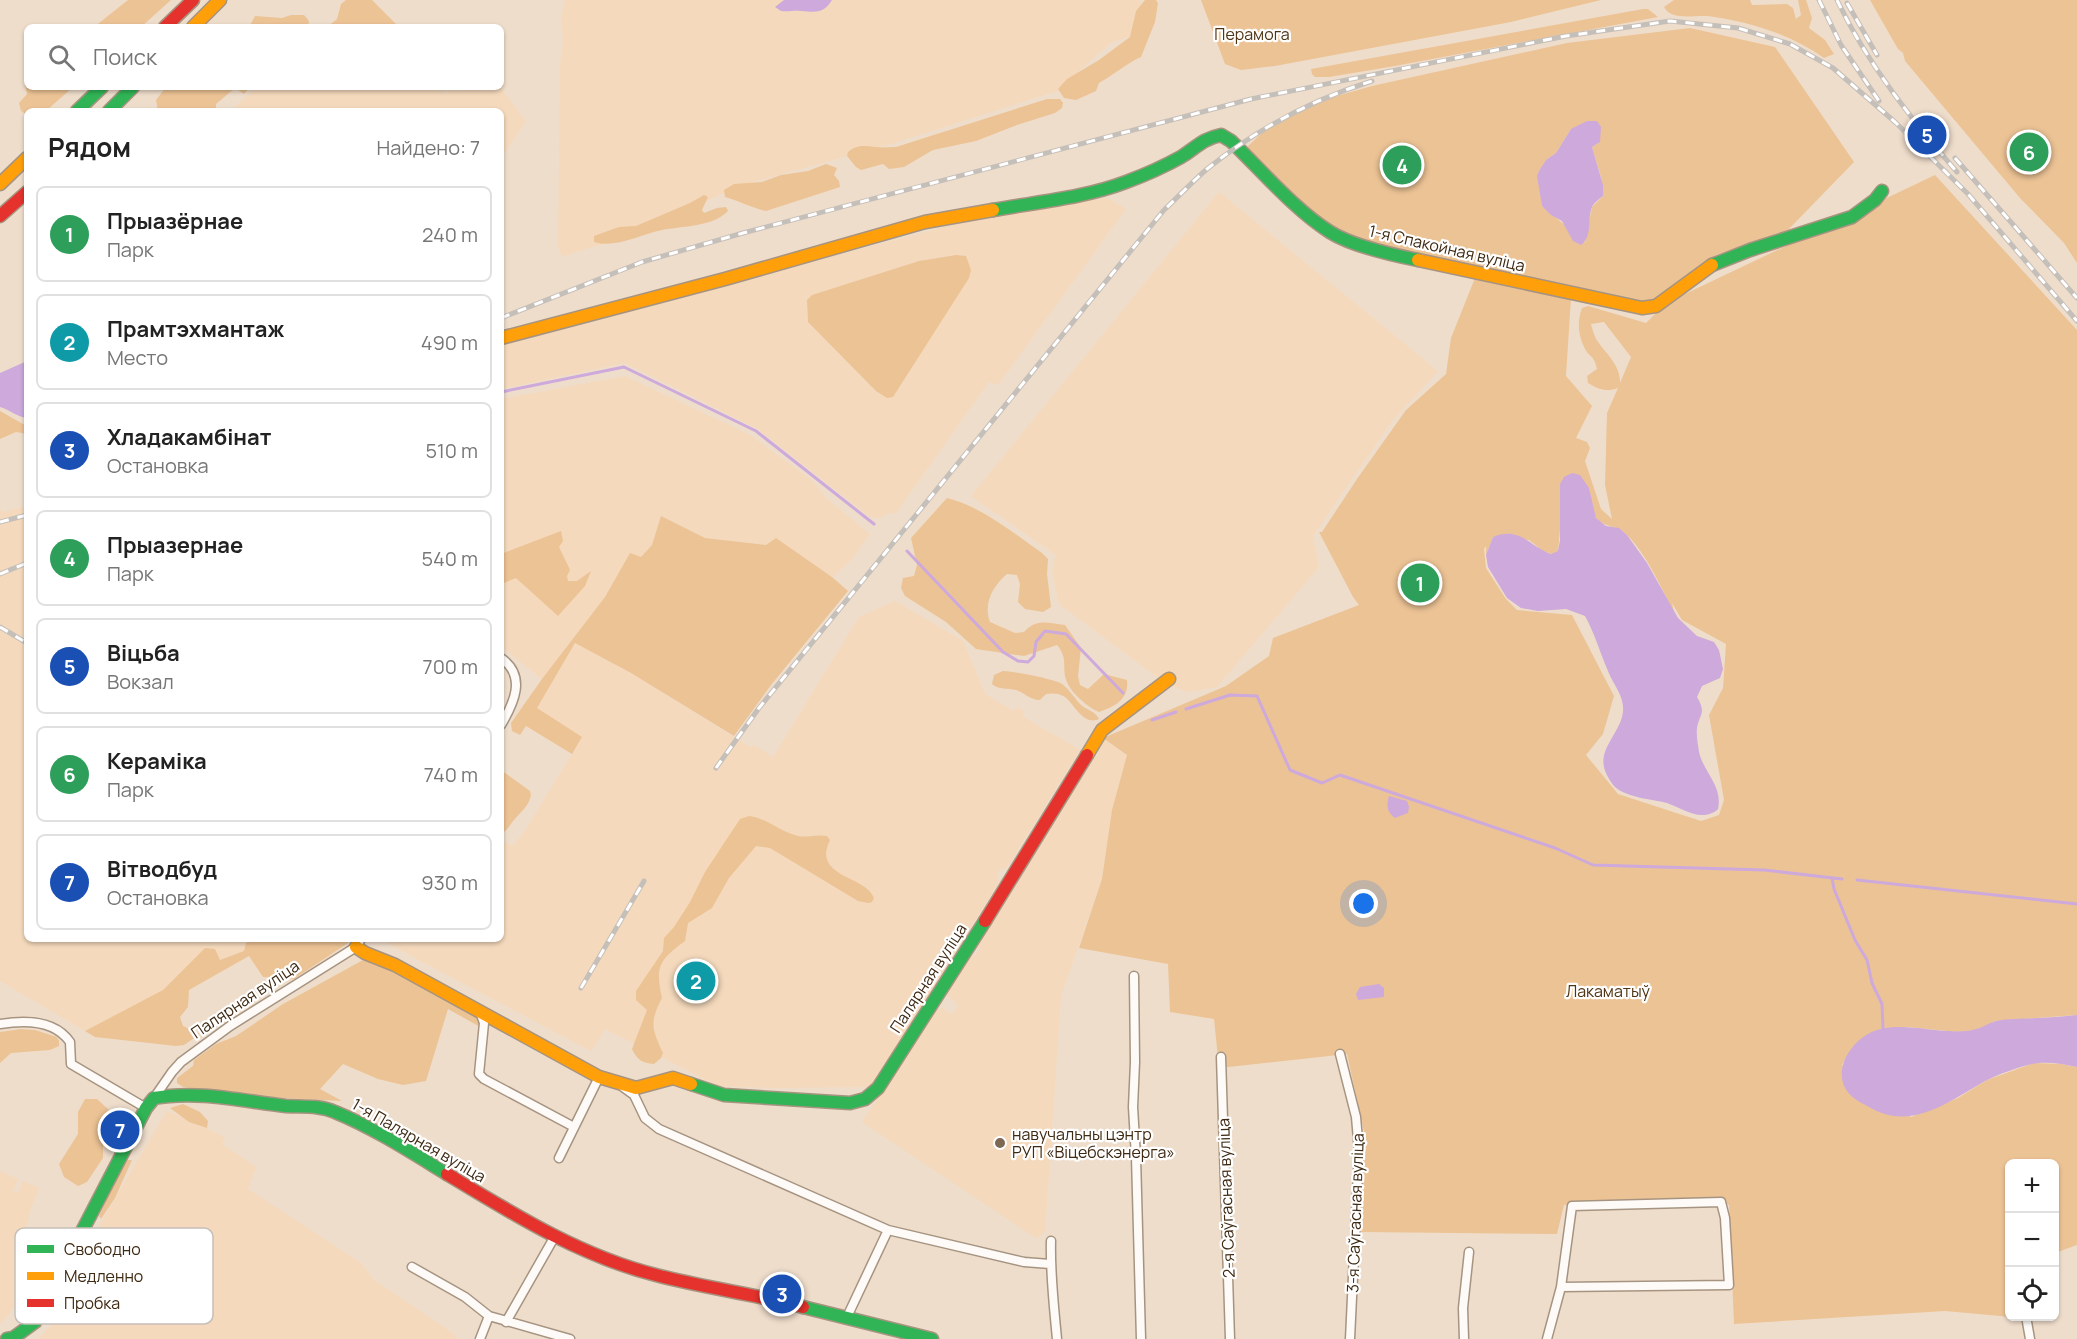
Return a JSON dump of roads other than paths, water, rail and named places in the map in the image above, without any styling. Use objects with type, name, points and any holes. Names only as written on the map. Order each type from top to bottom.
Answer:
[{"type":"street","points":[[168,24],[193,0]]},
{"type":"street","points":[[196,24],[220,0]]},
{"type":"street","points":[[80,108],[99,90]]},
{"type":"street","points":[[112,108],[130,90]]},
{"type":"street","name":"1-я Спакойная вуліца","points":[[504,337],[725,279],[925,222],[1113,186],[1164,166],[1208,138],[1221,135],[1300,208],[1332,233],[1380,252],[1642,308],[1656,306],[1707,267],[1750,250],[1852,217],[1875,200],[1882,191]]},
{"type":"street","points":[[0,184],[24,161]]},
{"type":"street","points":[[0,216],[24,195]]},
{"type":"street","points":[[504,660],[516,676],[516,699],[504,720]]},
{"type":"street","name":"Палярная вуліца","points":[[154,1098],[181,1062],[230,1026],[358,943],[366,953],[395,965],[599,1077],[621,1085],[636,1088],[673,1078],[724,1095],[850,1103],[865,1099],[872,1094],[968,948],[1102,730],[1168,679]]},
{"type":"street","points":[[1134,976],[1135,1062],[1132,1107],[1136,1157],[1141,1339]]},
{"type":"street","points":[[480,1011],[484,1023],[479,1074],[484,1079],[574,1128]]},
{"type":"street","points":[[0,1024],[30,1022],[58,1030],[70,1042],[71,1064],[146,1108]]},
{"type":"street","name":"3-я Саўгасная вуліца","points":[[1340,1054],[1356,1117],[1359,1151],[1350,1339]]},
{"type":"street","name":"2-я Саўгасная вуліца","points":[[1221,1057],[1230,1339]]},
{"type":"street","points":[[559,1158],[599,1077]]},
{"type":"street","name":"Палярная вуліца","points":[[621,1085],[634,1095],[645,1118],[659,1129],[888,1230],[1024,1262],[1050,1264]]},
{"type":"street","name":"1-я Палярная вуліца","points":[[154,1098],[170,1095],[197,1095],[278,1105],[319,1107],[334,1111],[385,1137],[510,1212],[555,1236],[605,1258],[654,1275],[719,1290],[773,1299],[932,1339]]},
{"type":"street","points":[[85,1228],[146,1108],[154,1098]]},
{"type":"street","points":[[1547,1339],[1561,1287],[1572,1206],[1721,1202],[1725,1218],[1729,1285],[1561,1287]]},
{"type":"street","points":[[847,1317],[888,1230]]},
{"type":"street","points":[[506,1322],[555,1236]]},
{"type":"street","points":[[1051,1241],[1050,1264],[1054,1285],[1057,1339]]},
{"type":"street","points":[[1464,1339],[1463,1308],[1469,1252]]},
{"type":"street","points":[[412,1267],[465,1297],[489,1316],[570,1339]]},
{"type":"street","points":[[480,1339],[489,1316]]},
{"type":"street","points":[[2027,1321],[2030,1339]]},
{"type":"street","points":[[7,1339],[13,1338],[32,1324]]},
{"type":"waterway","points":[[504,391],[624,367],[756,431],[874,524]]},
{"type":"waterway","points":[[907,551],[1003,652],[1018,661],[1028,662],[1034,656],[1036,642],[1045,631],[1066,634],[1123,693]]},
{"type":"waterway","points":[[1186,709],[1230,695],[1257,696],[1290,770],[1322,783],[1340,775],[1555,848],[1593,865],[1764,870],[1842,879]]},
{"type":"waterway","points":[[1152,720],[1176,712]]},
{"type":"waterway","points":[[1832,878],[1834,889],[1855,940],[1867,960],[1872,983],[1882,1004],[1883,1028]]},
{"type":"waterway","points":[[1857,880],[2077,904]]},
{"type":"railway","points":[[1819,0],[1841,45],[1879,101]]},
{"type":"railway","points":[[1837,0],[1862,46],[1891,90],[1957,172]]},
{"type":"railway","points":[[1847,3],[1877,55]]},
{"type":"railway","points":[[504,317],[642,262],[743,233],[1251,99],[1566,36],[1670,21],[1738,28],[1790,44],[1833,68],[1895,122],[1968,194],[2077,321]]},
{"type":"railway","points":[[716,768],[759,708],[1164,210],[1207,169],[1245,141],[1306,107],[1372,81]]},
{"type":"railway","points":[[1955,158],[2077,298]]},
{"type":"railway","points":[[0,522],[24,516]]},
{"type":"railway","points":[[0,574],[24,564]]},
{"type":"railway","points":[[0,627],[24,641]]},
{"type":"railway","points":[[581,988],[644,881]]},
{"type":"place","name":"Віцьба","points":[[1927,135]]},
{"type":"place","name":"Кераміка","points":[[2029,152]]},
{"type":"place","name":"Прыазернае","points":[[1402,165]]},
{"type":"place","name":"Прыазёрнае","points":[[1420,583]]},
{"type":"place","name":"Прамтэхмантаж","points":[[696,981]]},
{"type":"place","name":"Вітводбуд","points":[[120,1130]]},
{"type":"place","name":"навучальны цэнтр РУП «Віцебскэнерга»","points":[[1000,1143]]},
{"type":"place","name":"Хладакамбінат","points":[[782,1294]]},
{"type":"park label","name":"Перамога","points":[[1252,34]]},
{"type":"park label","name":"Лакаматыў","points":[[1608,991]]}]
